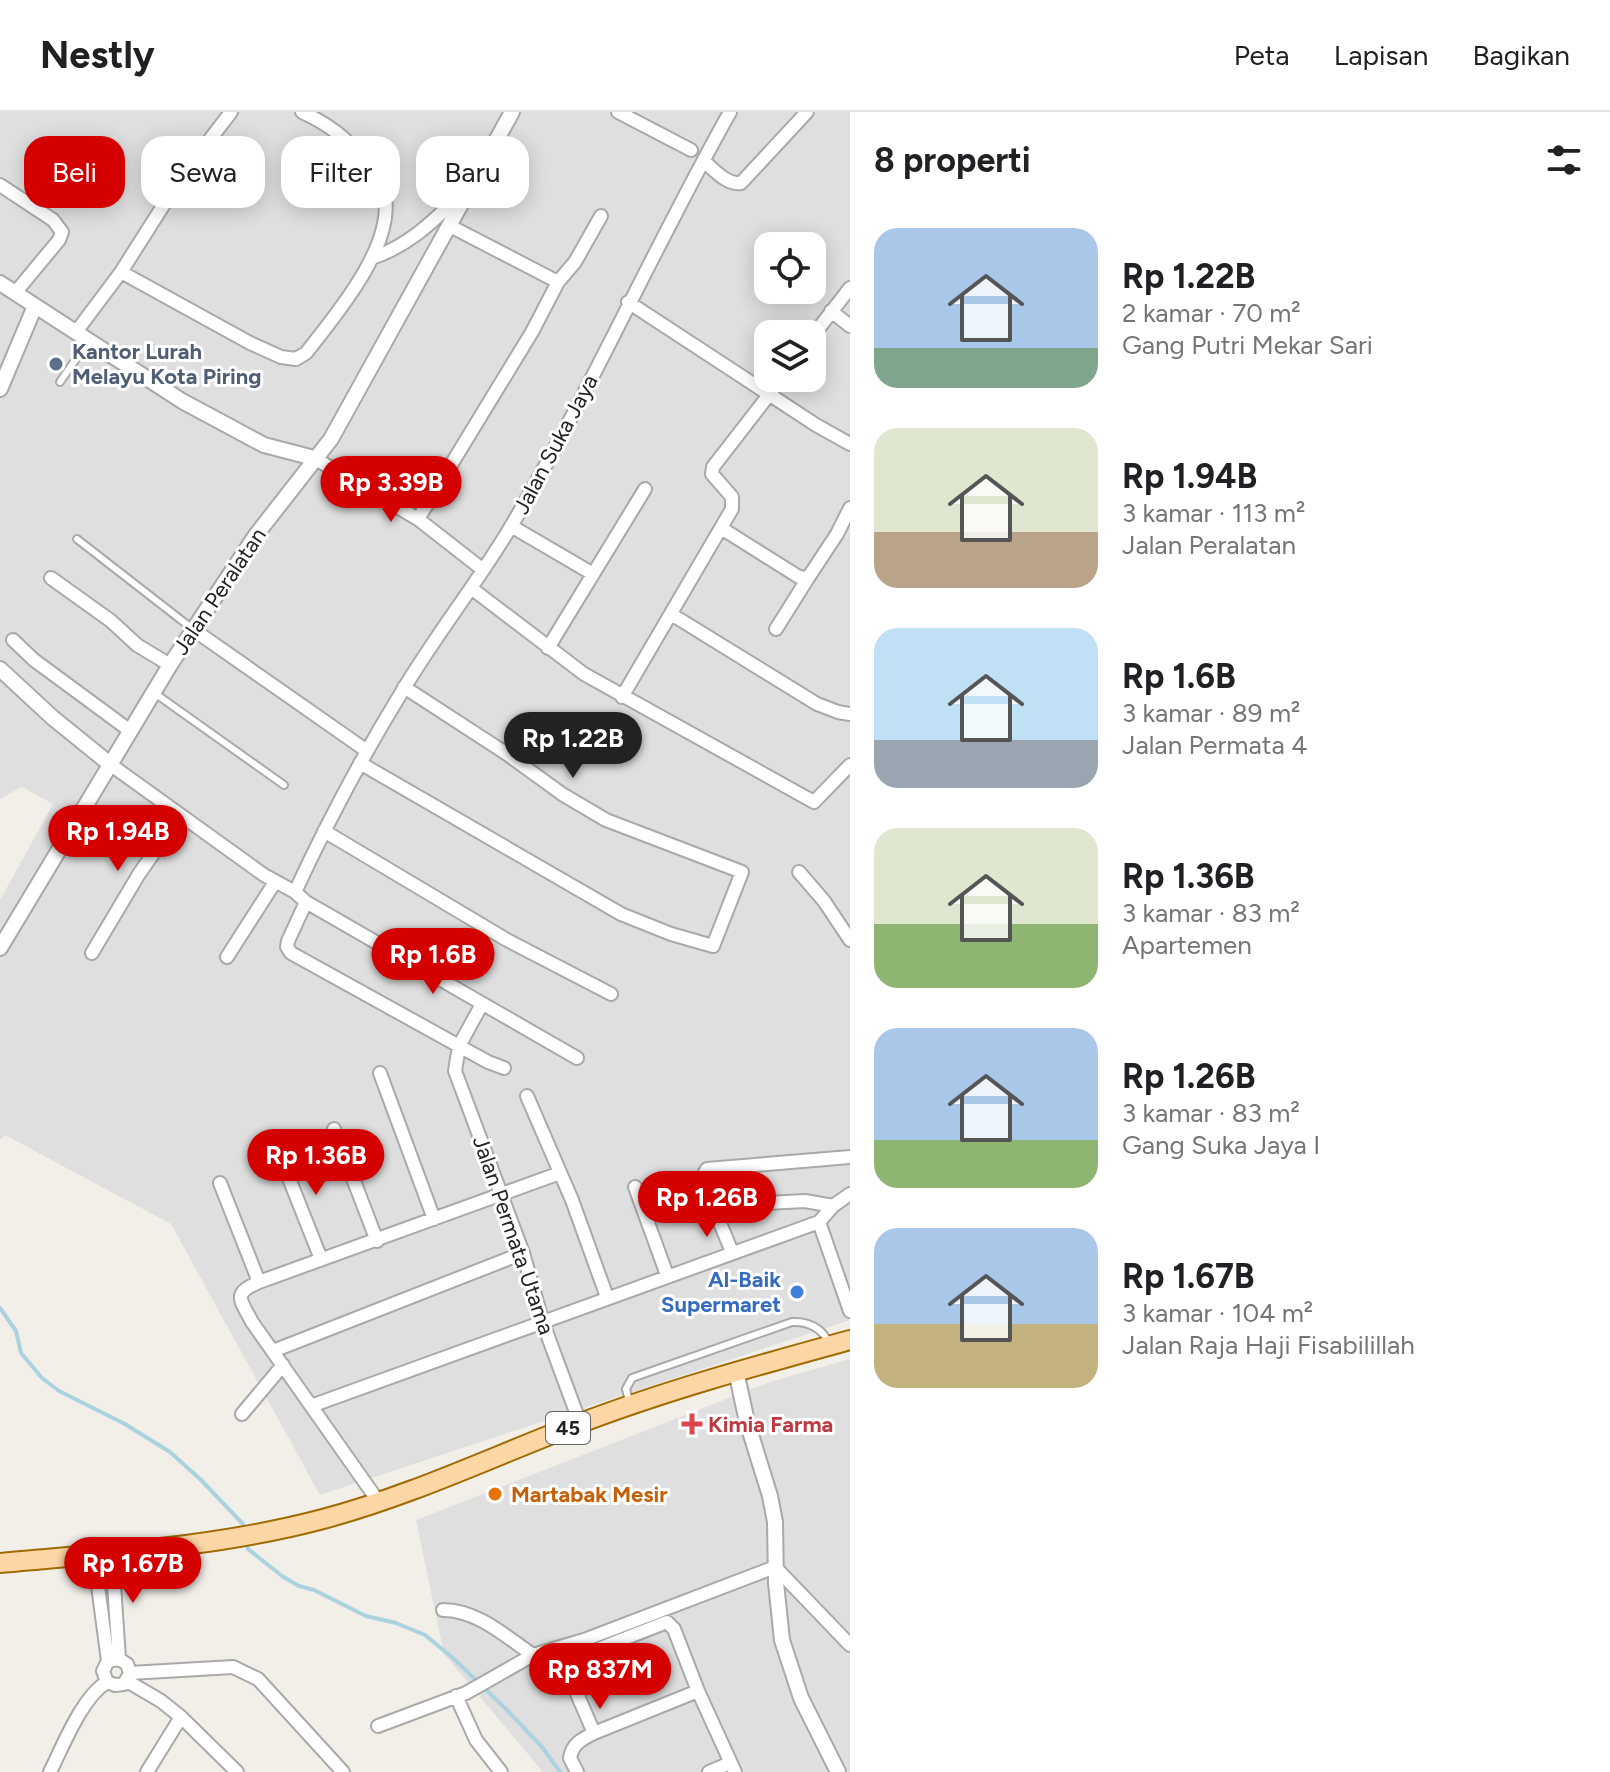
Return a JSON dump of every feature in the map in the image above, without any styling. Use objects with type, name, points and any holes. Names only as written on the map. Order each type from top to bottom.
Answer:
[{"type":"main road","name":"45","points":[[0,1563],[103,1555],[290,1527],[378,1501],[630,1405],[736,1371],[850,1340]]},
{"type":"street","points":[[82,336],[182,176],[231,112]]},
{"type":"street","points":[[121,272],[281,357],[296,359],[306,353],[334,317],[372,258],[385,211],[385,200],[377,177],[338,132],[302,112]]},
{"type":"street","name":"Jalan Peralatan","points":[[499,136],[512,112]]},
{"type":"street","points":[[618,112],[691,150]]},
{"type":"street","name":"Jalan Suka Jaya","points":[[295,892],[324,831],[404,687],[511,526],[580,401],[628,302],[730,112]]},
{"type":"street","points":[[704,161],[728,181],[741,183],[807,112]]},
{"type":"street","points":[[0,185],[53,220],[62,232],[59,240],[15,293]]},
{"type":"street","points":[[372,258],[393,251],[420,235],[448,208]]},
{"type":"street","name":"Jalan Peralatan","points":[[0,948],[170,665],[256,535],[331,439],[460,208]]},
{"type":"street","points":[[418,519],[532,332],[558,282],[575,262],[601,216]]},
{"type":"street","points":[[450,226],[558,282]]},
{"type":"street","points":[[0,283],[182,401],[264,445],[314,458],[418,519],[482,569]]},
{"type":"street","points":[[824,320],[850,288]]},
{"type":"street","points":[[628,302],[850,444]]},
{"type":"street","points":[[0,389],[35,306]]},
{"type":"street","points":[[831,311],[850,326]]},
{"type":"street","points":[[622,697],[734,503],[712,474],[713,467],[772,392]]},
{"type":"street","points":[[548,648],[645,489]]},
{"type":"street","points":[[776,629],[837,534],[850,508]]},
{"type":"street","points":[[511,526],[593,574]]},
{"type":"street","points":[[721,528],[799,577],[808,578]]},
{"type":"street","points":[[837,534],[850,541]]},
{"type":"street","points":[[51,578],[111,621],[137,645],[170,665]]},
{"type":"street","points":[[471,588],[548,648],[622,697],[814,802],[850,765]]},
{"type":"street","points":[[671,614],[817,704],[850,714]]},
{"type":"street","points":[[194,630],[364,757],[621,914],[671,934],[713,946],[742,872],[606,820],[562,794],[404,687]]},
{"type":"street","points":[[13,640],[34,660],[129,730]]},
{"type":"street","points":[[0,669],[111,765],[275,882],[577,1058]]},
{"type":"street","points":[[92,953],[139,874],[180,815]]},
{"type":"street","points":[[324,831],[507,940],[611,994]]},
{"type":"street","points":[[799,872],[824,901],[850,940]]},
{"type":"street","points":[[227,957],[275,882]]},
{"type":"street","points":[[306,902],[288,941],[287,947],[291,953],[504,1068]]},
{"type":"street","points":[[459,1046],[482,1004]]},
{"type":"street","name":"Jalan Permata Utama","points":[[459,1046],[455,1071],[523,1253],[543,1323],[580,1423]]},
{"type":"street","points":[[380,1073],[434,1219]]},
{"type":"street","points":[[527,1096],[607,1297]]},
{"type":"street","points":[[334,1129],[377,1241]]},
{"type":"street","points":[[277,1148],[321,1259]]},
{"type":"street","points":[[732,1252],[718,1207],[702,1178],[707,1169],[850,1157]]},
{"type":"street","points":[[378,1501],[252,1322],[240,1298],[243,1289],[501,1192],[560,1173]]},
{"type":"street","points":[[220,1183],[259,1282]]},
{"type":"street","points":[[635,1187],[667,1275]]},
{"type":"street","points":[[311,1406],[819,1222],[833,1206],[850,1194]]},
{"type":"street","points":[[718,1207],[805,1201],[833,1206]]},
{"type":"street","points":[[819,1222],[850,1311]]},
{"type":"street","points":[[273,1351],[523,1253]]},
{"type":"street","points":[[242,1414],[283,1365]]},
{"type":"street","points":[[736,1371],[775,1522],[775,1567],[782,1640],[801,1698],[838,1772]]},
{"type":"street","points":[[103,1555],[114,1660]]},
{"type":"street","points":[[103,1555],[114,1660]]},
{"type":"street","points":[[775,1567],[850,1645]]},
{"type":"street","points":[[378,1726],[456,1696],[533,1655],[584,1640],[775,1567]]},
{"type":"street","points":[[443,1610],[463,1611],[476,1617],[533,1655]]},
{"type":"street","points":[[594,1733],[565,1666],[580,1656],[667,1622],[674,1629],[732,1767],[709,1772]]},
{"type":"street","points":[[114,1660],[127,1664],[129,1677],[181,1717],[237,1772]]},
{"type":"street","points":[[107,1682],[103,1671],[114,1660]]},
{"type":"street","points":[[50,1772],[80,1713],[100,1686],[107,1682],[120,1685],[129,1677],[222,1667],[246,1671],[258,1679],[343,1772]]},
{"type":"street","points":[[577,1772],[570,1758],[572,1747],[594,1733],[698,1691]]},
{"type":"street","points":[[456,1696],[476,1740],[501,1772]]},
{"type":"street","points":[[147,1772],[181,1717]]},
{"type":"lane","points":[[60,382],[82,336]]},
{"type":"lane","points":[[77,539],[194,630]]},
{"type":"lane","points":[[153,692],[284,785]]},
{"type":"lane","points":[[630,1405],[626,1389],[632,1378],[792,1322],[804,1321],[816,1328],[826,1336],[830,1346]]},
{"type":"shaded area","points":[[0,112],[850,112],[850,1320],[320,1495],[171,1224],[5,1135],[0,1140],[0,900],[53,804],[22,787],[0,799]]},
{"type":"shaded area","points":[[850,1359],[850,1772],[543,1772],[444,1654],[416,1520],[770,1382]]},
{"type":"waterway","points":[[0,1308],[16,1331],[21,1353],[42,1378],[59,1391],[125,1424],[170,1452],[243,1524],[245,1531]]},
{"type":"waterway","points":[[246,1540],[248,1549],[299,1586],[314,1590],[366,1616],[396,1623],[425,1635],[506,1709],[542,1747],[560,1772]]},
{"type":"place","name":"Kantor Lurah Melayu Kota Piring","points":[[56,364]]},
{"type":"place","name":"Al-Baik Supermaret","points":[[797,1292]]},
{"type":"place","name":"Kimia Farma","points":[[692,1424]]},
{"type":"place","name":"Martabak Mesir","points":[[495,1494]]}]
